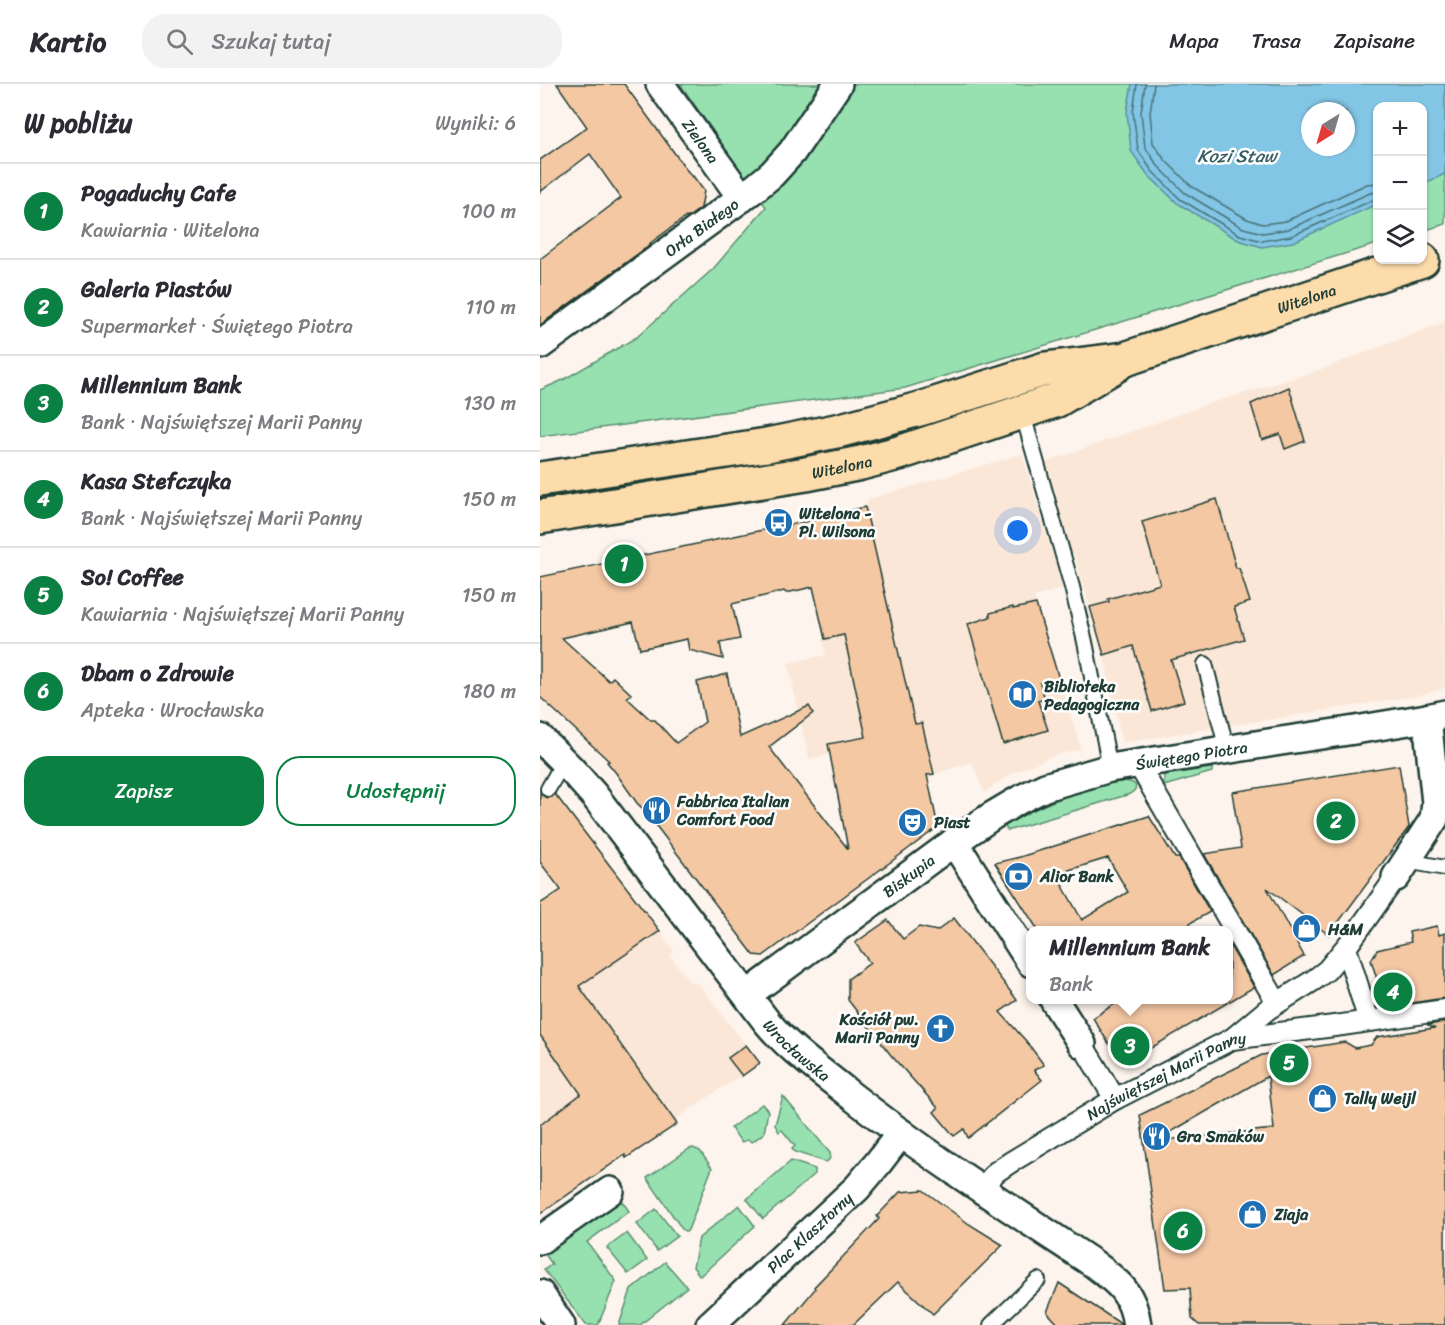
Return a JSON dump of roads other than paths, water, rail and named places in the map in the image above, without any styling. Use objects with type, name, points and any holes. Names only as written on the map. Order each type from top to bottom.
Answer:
[{"type":"main road","name":"Witelona","points":[[1427,257],[1445,252]]},
{"type":"main road","name":"Witelona","points":[[540,479],[767,445],[841,430],[923,408],[1045,369],[1125,359],[1407,264]]},
{"type":"main road","name":"Witelona","points":[[540,517],[806,474],[899,453],[1057,400],[1125,359]]},
{"type":"street","name":"Zielona","points":[[660,84],[742,198]]},
{"type":"street","name":"Orła Białego","points":[[540,345],[755,188],[784,162],[838,84]]},
{"type":"street","name":"Świętego Piotra","points":[[954,842],[992,816],[1045,787],[1110,768],[1436,716]]},
{"type":"street","points":[[1232,1039],[1277,1002],[1324,973],[1346,948],[1431,825],[1436,812],[1436,716]]},
{"type":"street","name":"Wrocławska","points":[[540,738],[564,761],[603,807],[771,1026],[794,1050],[901,1133],[1103,1270],[1124,1289],[1134,1307],[1137,1325]]},
{"type":"street","points":[[1138,764],[1233,926]]},
{"type":"street","points":[[954,842],[1026,955]]},
{"type":"street","name":"Biskupia","points":[[747,995],[954,842]]},
{"type":"street","points":[[1233,927],[1277,1002]]},
{"type":"street","points":[[1346,948],[1369,1021]]},
{"type":"street","points":[[1057,1004],[1115,1099]]},
{"type":"street","name":"Najświętszej Marii Panny","points":[[981,1189],[996,1172],[1115,1099],[1232,1039],[1445,1010]]},
{"type":"street","name":"Plac Klasztorny","points":[[710,1325],[857,1188],[901,1133]]},
{"type":"street","points":[[540,1240],[610,1191]]},
{"type":"street","points":[[540,1294],[561,1325]]},
{"type":"lane","points":[[1022,411],[1074,598],[1110,768]]},
{"type":"lane","points":[[1205,664],[1227,750]]},
{"type":"lane","points":[[548,789],[564,761]]},
{"type":"lane","points":[[1401,869],[1445,868]]},
{"type":"lane","points":[[992,1325],[1038,1280]]},
{"type":"water","name":"Kozi Staw","points":[[1132,84],[1445,84],[1445,174],[1427,182],[1427,102],[1373,102],[1373,206],[1293,242],[1262,247],[1238,240],[1177,203],[1148,175],[1131,151],[1127,112]]},
{"type":"place","name":"Witelona - Pl. Wilsona","points":[[778,522]]},
{"type":"place","name":"Pogaduchy Cafe","points":[[624,564]]},
{"type":"place","name":"Biblioteka Pedagogiczna","points":[[1023,695]]},
{"type":"place","name":"Fabbrica Italian Comfort Food","points":[[656,810]]},
{"type":"place","name":"Galeria Piastów","points":[[1336,821]]},
{"type":"place","name":"Piast","points":[[913,822]]},
{"type":"place","name":"Alior Bank","points":[[1019,876]]},
{"type":"place","name":"H&M","points":[[1307,929]]},
{"type":"place","name":"Kasa Stefczyka","points":[[1393,992]]},
{"type":"place","name":"Kościół pw. Marii Panny","points":[[940,1028]]},
{"type":"place","name":"Millennium Bank","points":[[1130,1046]]},
{"type":"place","name":"So! Coffee","points":[[1289,1063]]},
{"type":"place","name":"Tally Weijl","points":[[1323,1098]]},
{"type":"place","name":"Gra Smaków","points":[[1156,1136]]},
{"type":"place","name":"Ziaja","points":[[1253,1214]]},
{"type":"place","name":"Dbam o Zdrowie","points":[[1183,1231]]}]
